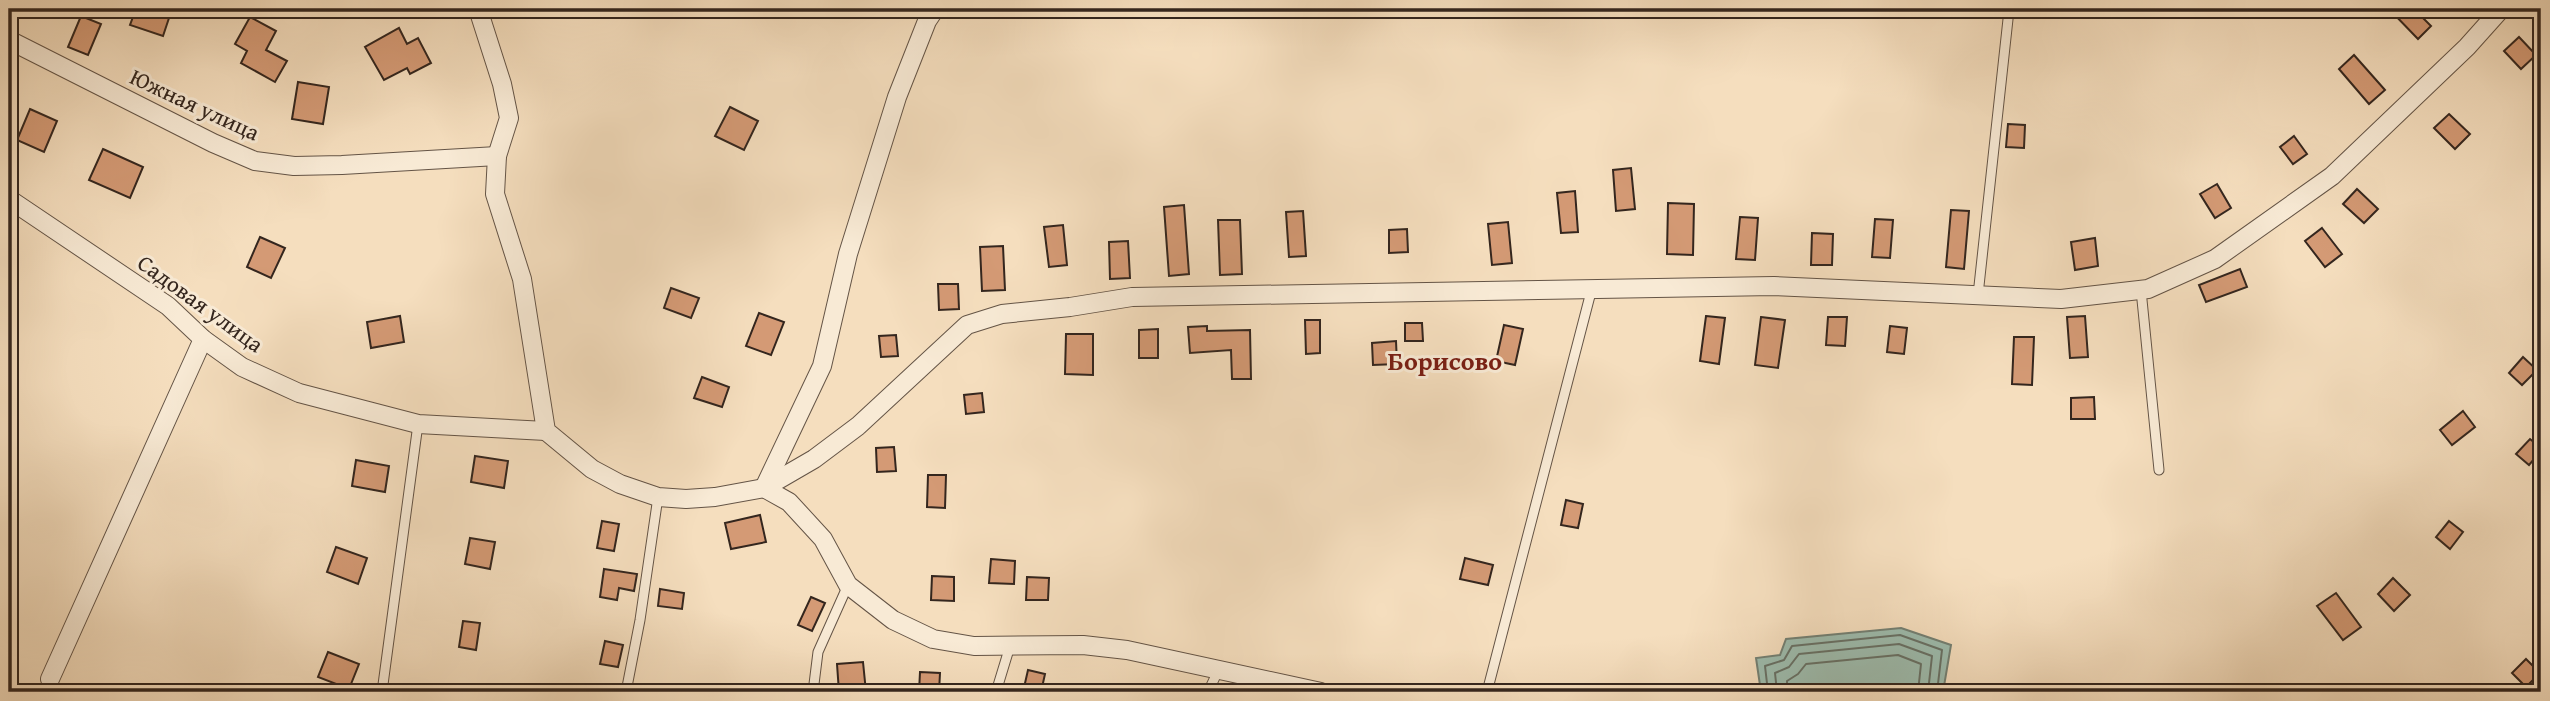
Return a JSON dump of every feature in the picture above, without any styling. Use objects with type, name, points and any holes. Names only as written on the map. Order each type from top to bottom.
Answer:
[{"type":"street","points":[[478,9],[502,83],[509,118],[497,156],[495,194],[522,279],[546,431],[593,469],[620,484],[658,496],[686,499],[764,488],[814,459],[858,426],[967,325],[1002,314],[1132,297],[1774,286],[2061,299],[2148,289],[2215,259],[2332,176],[2467,47],[2501,9]]},
{"type":"street","points":[[764,488],[822,366],[848,254],[897,97],[927,21],[935,9]]},
{"type":"street","name":"Южная улица","points":[[9,40],[213,143],[255,161],[294,166],[497,156]]},
{"type":"street","name":"Садовая улица","points":[[9,199],[168,306],[203,339],[242,368],[299,393],[418,424],[546,431]]},
{"type":"street","points":[[50,679],[203,339]]},
{"type":"street","points":[[764,488],[789,502],[823,540],[848,585],[893,620],[933,639],[974,646],[1083,645],[1116,649],[1321,692]]},
{"type":"lane","points":[[1978,295],[2009,10]]},
{"type":"lane","points":[[1487,692],[1592,289]]},
{"type":"lane","points":[[2141,290],[2159,470]]},
{"type":"lane","points":[[383,692],[418,424]]},
{"type":"lane","points":[[626,692],[640,620],[658,496]]},
{"type":"lane","points":[[813,692],[818,652],[848,585]]},
{"type":"lane","points":[[996,692],[1010,646]]},
{"type":"lane","points":[[1208,692],[1218,671]]},
{"type":"water","points":[[1901,628],[1951,645],[1943,692],[1761,692],[1756,658],[1780,655],[1786,639]]},
{"type":"building","points":[[136,9],[172,9],[163,36],[130,25]]},
{"type":"building","points":[[2389,9],[2414,9],[2431,26],[2418,39]]},
{"type":"building","points":[[81,16],[101,24],[88,55],[68,47]]},
{"type":"building","points":[[250,17],[276,31],[266,50],[287,61],[275,82],[241,63],[247,51],[235,44]]},
{"type":"building","points":[[399,28],[407,44],[418,38],[431,63],[410,74],[407,68],[384,80],[365,47]]},
{"type":"building","points":[[2519,37],[2536,55],[2521,69],[2504,51]]},
{"type":"building","points":[[2354,55],[2385,90],[2369,104],[2339,69]]},
{"type":"building","points":[[298,82],[329,87],[323,124],[292,119]]},
{"type":"building","points":[[730,107],[758,121],[744,150],[715,136]]},
{"type":"building","points":[[30,109],[57,121],[44,152],[17,140]]},
{"type":"building","points":[[2449,114],[2470,134],[2455,149],[2434,128]]},
{"type":"building","points":[[2008,124],[2025,125],[2024,148],[2006,147]]},
{"type":"building","points":[[2294,136],[2307,154],[2293,164],[2280,147]]},
{"type":"building","points":[[103,149],[143,167],[130,198],[89,180]]},
{"type":"building","points":[[1631,168],[1635,209],[1616,211],[1613,170]]},
{"type":"building","points":[[2217,184],[2231,208],[2215,218],[2200,194]]},
{"type":"building","points":[[2357,189],[2378,209],[2364,223],[2343,204]]},
{"type":"building","points":[[1575,191],[1578,232],[1561,233],[1557,193]]},
{"type":"building","points":[[1668,203],[1694,204],[1693,255],[1667,254]]},
{"type":"building","points":[[1184,205],[1189,274],[1169,276],[1164,207]]},
{"type":"building","points":[[1951,210],[1969,211],[1964,269],[1946,267]]},
{"type":"building","points":[[1303,211],[1306,256],[1289,257],[1286,212]]},
{"type":"building","points":[[1740,217],[1758,218],[1755,260],[1736,259]]},
{"type":"building","points":[[1875,219],[1893,220],[1890,258],[1872,257]]},
{"type":"building","points":[[1218,220],[1240,220],[1242,274],[1220,275]]},
{"type":"building","points":[[1508,222],[1512,263],[1492,265],[1488,224]]},
{"type":"building","points":[[1063,225],[1067,265],[1049,267],[1044,227]]},
{"type":"building","points":[[2322,228],[2342,254],[2325,267],[2305,241]]},
{"type":"building","points":[[1407,229],[1408,252],[1389,253],[1389,230]]},
{"type":"building","points":[[1812,233],[1833,234],[1832,265],[1811,265]]},
{"type":"building","points":[[260,237],[285,248],[271,278],[247,267]]},
{"type":"building","points":[[2095,238],[2098,266],[2075,270],[2071,242]]},
{"type":"building","points":[[1128,241],[1130,278],[1110,279],[1109,242]]},
{"type":"building","points":[[1003,246],[1005,290],[982,291],[980,247]]},
{"type":"building","points":[[2240,269],[2247,287],[2206,302],[2199,285]]},
{"type":"building","points":[[938,284],[958,284],[959,309],[939,310]]},
{"type":"building","points":[[671,288],[699,298],[691,318],[664,308]]},
{"type":"building","points":[[759,313],[784,322],[771,355],[746,346]]},
{"type":"building","points":[[400,316],[404,342],[371,348],[367,322]]},
{"type":"building","points":[[1706,316],[1725,318],[1719,364],[1700,361]]},
{"type":"building","points":[[2085,316],[2088,357],[2070,358],[2067,317]]},
{"type":"building","points":[[1761,317],[1785,320],[1778,368],[1755,365]]},
{"type":"building","points":[[1828,317],[1847,317],[1845,346],[1826,345]]},
{"type":"building","points":[[1305,320],[1320,320],[1320,353],[1306,354]]},
{"type":"building","points":[[1405,323],[1422,323],[1423,341],[1405,341]]},
{"type":"building","points":[[1504,325],[1523,329],[1515,365],[1496,361]]},
{"type":"building","points":[[1207,326],[1207,331],[1250,330],[1251,379],[1232,379],[1231,350],[1190,353],[1188,327]]},
{"type":"building","points":[[1890,326],[1907,328],[1904,354],[1887,352]]},
{"type":"building","points":[[1158,329],[1158,358],[1139,358],[1139,330]]},
{"type":"building","points":[[1066,334],[1093,334],[1093,375],[1065,374]]},
{"type":"building","points":[[896,335],[898,356],[881,357],[879,336]]},
{"type":"building","points":[[2014,337],[2034,337],[2032,385],[2012,384]]},
{"type":"building","points":[[1396,341],[1397,364],[1373,365],[1372,343]]},
{"type":"building","points":[[2523,357],[2537,370],[2522,385],[2509,373]]},
{"type":"building","points":[[702,377],[729,387],[722,407],[694,398]]},
{"type":"building","points":[[982,393],[984,412],[966,414],[964,395]]},
{"type":"building","points":[[2094,397],[2095,419],[2071,419],[2071,398]]},
{"type":"building","points":[[2463,411],[2475,427],[2452,445],[2440,430]]},
{"type":"building","points":[[2530,439],[2541,451],[2529,465],[2516,454]]},
{"type":"building","points":[[894,447],[896,471],[877,472],[876,448]]},
{"type":"building","points":[[475,456],[508,461],[504,488],[471,482]]},
{"type":"building","points":[[356,460],[389,466],[385,492],[352,486]]},
{"type":"building","points":[[928,475],[946,475],[945,508],[927,507]]},
{"type":"building","points":[[1566,500],[1583,504],[1578,528],[1561,525]]},
{"type":"building","points":[[760,515],[766,542],[731,549],[725,523]]},
{"type":"building","points":[[602,521],[619,524],[614,551],[597,548]]},
{"type":"building","points":[[2449,521],[2463,532],[2450,549],[2436,537]]},
{"type":"building","points":[[470,538],[495,542],[490,569],[465,564]]},
{"type":"building","points":[[336,547],[367,558],[358,584],[327,572]]},
{"type":"building","points":[[1465,558],[1493,565],[1488,585],[1460,579]]},
{"type":"building","points":[[991,559],[1015,561],[1014,584],[989,583]]},
{"type":"building","points":[[604,569],[637,574],[634,591],[619,588],[617,600],[600,597]]},
{"type":"building","points":[[932,576],[954,577],[954,601],[931,600]]},
{"type":"building","points":[[1027,577],[1049,578],[1048,600],[1026,600]]},
{"type":"building","points":[[2393,578],[2410,595],[2394,611],[2378,594]]},
{"type":"building","points":[[660,589],[684,593],[682,609],[658,606]]},
{"type":"building","points":[[2336,593],[2361,627],[2343,640],[2317,606]]},
{"type":"building","points":[[811,597],[825,603],[812,631],[798,625]]},
{"type":"building","points":[[463,621],[480,623],[476,650],[459,647]]},
{"type":"building","points":[[605,641],[623,645],[618,667],[600,664]]},
{"type":"building","points":[[328,652],[359,664],[349,689],[318,677]]},
{"type":"building","points":[[2526,659],[2540,673],[2526,687],[2512,673]]},
{"type":"building","points":[[863,662],[866,692],[839,692],[837,664]]},
{"type":"building","points":[[1028,670],[1045,674],[1041,692],[1023,692]]},
{"type":"building","points":[[920,672],[940,673],[939,692],[919,692]]},
{"type":"district","name":"Борисово","points":[[1445,360]]}]
